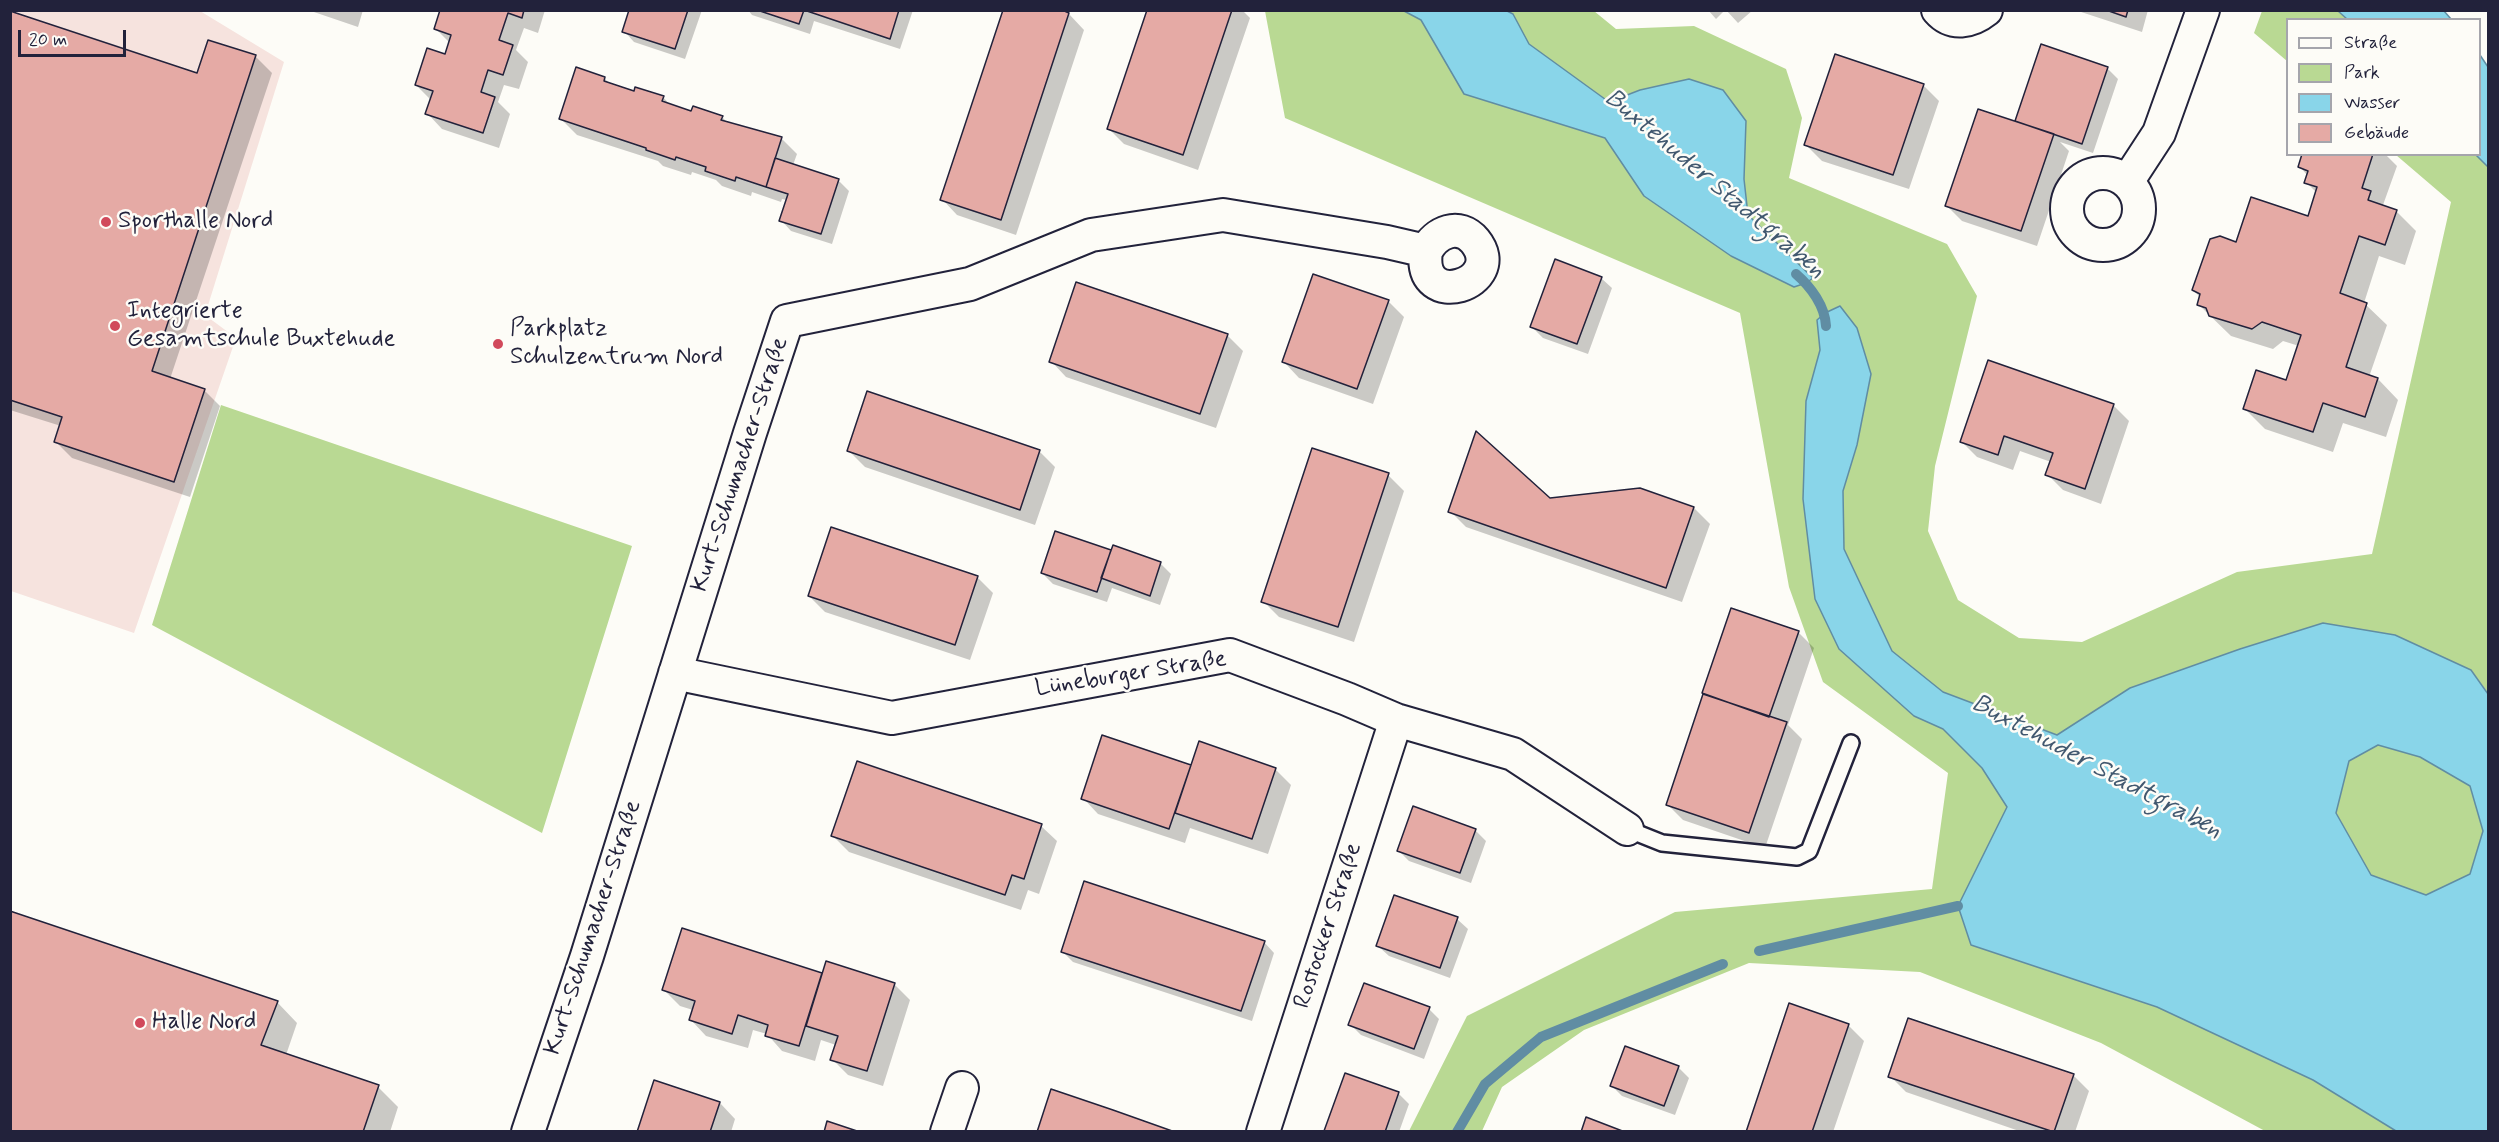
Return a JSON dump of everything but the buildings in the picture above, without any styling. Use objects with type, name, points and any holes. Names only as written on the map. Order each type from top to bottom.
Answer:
[{"type":"street","points":[[1938,10],[1952,20],[1964,21],[1977,18],[1986,10]]},
{"type":"street","points":[[2127,182],[2159,133],[2203,10]]},
{"type":"street","name":"Kurt-Schumacher-Straße","points":[[528,1131],[587,956],[787,321],[970,284],[1091,235],[1223,215],[1386,242],[1426,251]]},
{"type":"street","name":"Lüneburger Straße","points":[[675,673],[892,718],[1230,655],[1396,720],[1514,754],[1627,829]]},
{"type":"street","name":"Rostocker Straße","points":[[1263,1131],[1396,720]]},
{"type":"street","points":[[947,1131],[962,1088]]},
{"type":"lane","points":[[1627,829],[1662,843],[1797,856],[1809,850],[1851,744]]},
{"type":"shaded area","name":"Integrierte Gesamtschule Buxtehude","points":[[11,11],[200,11],[284,62],[205,315],[236,338],[134,633],[11,591]]},
{"type":"green space","points":[[1265,11],[1594,11],[1616,29],[1694,26],[1786,69],[1802,118],[1789,178],[1947,244],[1977,296],[1935,466],[1928,531],[1958,600],[2019,638],[2082,642],[2237,572],[2372,554],[2451,202],[2397,156],[2478,156],[2488,167],[2488,693],[2471,670],[2323,623],[2240,649],[2130,688],[2057,735],[1972,945],[2157,1007],[2313,1080],[2396,1131],[2265,1131],[2101,1043],[1920,972],[1749,963],[1584,1030],[1502,1087],[1482,1131],[1409,1131],[1467,1016],[1675,912],[1932,889],[1948,773],[1823,682],[1789,587],[1740,313],[1285,118]]},
{"type":"green space","points":[[2262,11],[2343,11],[2351,18],[2286,18],[2286,60],[2254,33]]},
{"type":"green space","points":[[221,405],[632,546],[542,833],[152,625]]},
{"type":"green space","points":[[2378,745],[2420,757],[2470,786],[2483,831],[2470,874],[2426,895],[2371,876],[2336,813],[2349,761]]},
{"type":"water","points":[[1404,11],[1507,11],[1513,14],[1529,44],[1609,102],[1640,90],[1689,79],[1723,90],[1746,121],[1744,179],[1748,215],[1813,278],[1794,287],[1731,256],[1644,196],[1605,138],[1464,94],[1421,20]]},
{"type":"water","points":[[2338,11],[2444,11],[2450,18],[2346,18]]},
{"type":"water","points":[[2481,56],[2488,67],[2488,167],[2477,156],[2481,156]]},
{"type":"water","points":[[1840,306],[1857,328],[1871,374],[1857,445],[1843,491],[1844,549],[1892,651],[1943,692],[2057,735],[2130,688],[2240,649],[2323,623],[2395,635],[2471,670],[2488,694],[2488,1131],[2396,1131],[2313,1080],[2157,1007],[1971,945],[1958,906],[2007,807],[1982,768],[1943,729],[1914,716],[1839,649],[1815,599],[1803,499],[1806,401],[1820,350],[1817,320],[1825,313]],"holes":[[[2378,745],[2420,757],[2470,786],[2483,831],[2470,874],[2426,895],[2371,875],[2336,813],[2349,761]]]},
{"type":"waterway","name":"Buxtehuder Stadtgraben","points":[[1796,274],[1816,297],[1823,311],[1826,326]]},
{"type":"waterway","points":[[1759,951],[1958,906]]},
{"type":"waterway","points":[[1457,1132],[1485,1084],[1541,1037],[1723,964]]},
{"type":"place","name":"Sporthalle Nord","points":[[106,222]]},
{"type":"place","name":"Integrierte Gesamtschule Buxtehude","points":[[115,326]]},
{"type":"place","name":"Parkplatz Schulzentrum Nord","points":[[498,344]]},
{"type":"place","name":"Halle Nord","points":[[140,1023]]}]
